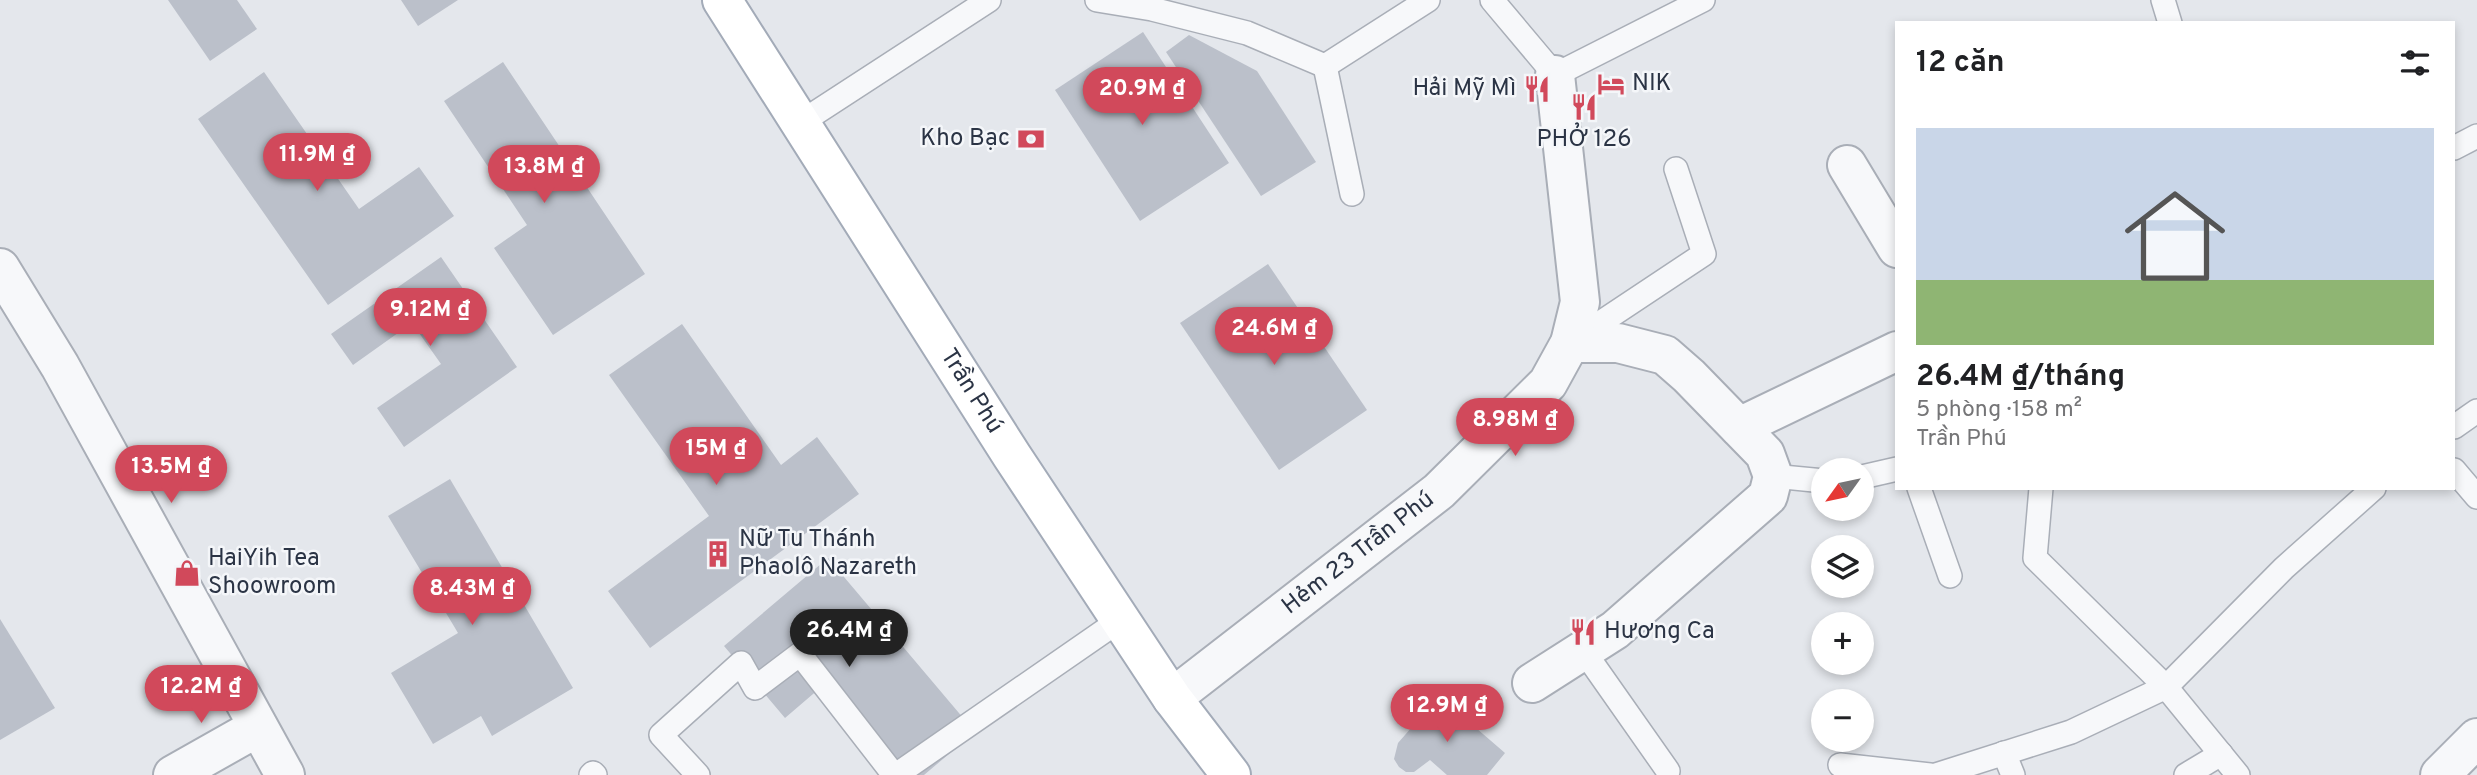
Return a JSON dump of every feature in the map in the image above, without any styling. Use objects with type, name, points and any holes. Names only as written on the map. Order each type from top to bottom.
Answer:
[{"type":"main road","name":"Trần Phú","points":[[722,0],[1012,456],[1171,698],[1231,775]]},
{"type":"street","name":"Hẻm 23 Trần Phú","points":[[1171,698],[1439,491],[1548,383],[1570,343],[1580,303],[1555,75]]},
{"type":"street","points":[[1847,165],[1895,245]]},
{"type":"street","points":[[0,268],[60,366],[285,775]]},
{"type":"street","points":[[1532,683],[1615,631],[1768,496],[1773,476],[1765,454],[1665,355],[1618,343],[1570,343]]},
{"type":"street","points":[[1739,427],[1895,352]]},
{"type":"street","points":[[173,775],[258,727]]},
{"type":"lane","points":[[800,123],[989,0]]},
{"type":"lane","points":[[1097,0],[1152,9],[1247,33],[1325,66]]},
{"type":"lane","points":[[1325,66],[1428,0]]},
{"type":"lane","points":[[1492,0],[1555,75],[1703,0]]},
{"type":"lane","points":[[2163,0],[2169,21]]},
{"type":"lane","points":[[1325,66],[1352,194]]},
{"type":"lane","points":[[2455,147],[2477,136]]},
{"type":"lane","points":[[1570,343],[1704,254],[1676,169]]},
{"type":"lane","points":[[2455,426],[2477,411]]},
{"type":"lane","points":[[1874,474],[1895,469]]},
{"type":"lane","points":[[2455,471],[2477,497]]},
{"type":"lane","points":[[1773,476],[1811,480]]},
{"type":"lane","points":[[1920,490],[1950,576]]},
{"type":"lane","points":[[2041,490],[2035,558],[2166,687],[2238,775]]},
{"type":"lane","points":[[1936,775],[2071,732],[2166,687],[2284,568],[2372,490]]},
{"type":"lane","points":[[698,775],[661,735],[741,663],[755,688],[800,654],[895,775],[1120,620]]},
{"type":"lane","points":[[1583,650],[1668,771]]},
{"type":"lane","points":[[2004,753],[2013,775]]},
{"type":"lane","points":[[2186,775],[2221,754]]},
{"type":"lane","points":[[1840,765],[1930,775]]},
{"type":"building","points":[[168,0],[237,0],[257,29],[210,61]]},
{"type":"building","points":[[401,0],[458,0],[418,26]]},
{"type":"building","points":[[1143,32],[1229,163],[1140,221],[1055,90]]},
{"type":"building","points":[[1189,35],[1257,71],[1316,162],[1261,196],[1166,52]]},
{"type":"building","points":[[503,62],[645,274],[553,335],[494,248],[527,225],[444,101]]},
{"type":"building","points":[[264,72],[359,209],[419,167],[454,216],[328,305],[198,119]]},
{"type":"building","points":[[441,257],[517,367],[404,447],[377,408],[441,364],[412,323],[353,365],[331,334]]},
{"type":"building","points":[[1268,264],[1367,410],[1279,470],[1180,323]]},
{"type":"building","points":[[682,324],[781,465],[817,437],[859,494],[650,648],[608,591],[709,516],[609,375]]},
{"type":"building","points":[[450,479],[573,688],[492,736],[481,716],[433,744],[391,673],[458,633],[388,516]]},
{"type":"building","points":[[828,558],[975,732],[924,775],[905,775],[827,682],[785,718],[724,646]]},
{"type":"building","points":[[0,619],[55,708],[0,740]]},
{"type":"building","points":[[1439,696],[1505,753],[1487,775],[1447,775],[1430,760],[1414,772],[1406,772],[1394,759],[1398,743]]},
{"type":"place","name":"NIK","points":[[1611,84]]},
{"type":"place","name":"Hải Mỹ Mì","points":[[1537,89]]},
{"type":"place","name":"PHỞ 126","points":[[1584,107]]},
{"type":"place","name":"Kho Bạc","points":[[1031,139]]},
{"type":"place","name":"Nữ Tu Thánh Phaolô Nazareth","points":[[718,554]]},
{"type":"place","name":"HaiYih Tea Shoowroom","points":[[187,573]]},
{"type":"place","name":"Hương Ca","points":[[1583,632]]}]
